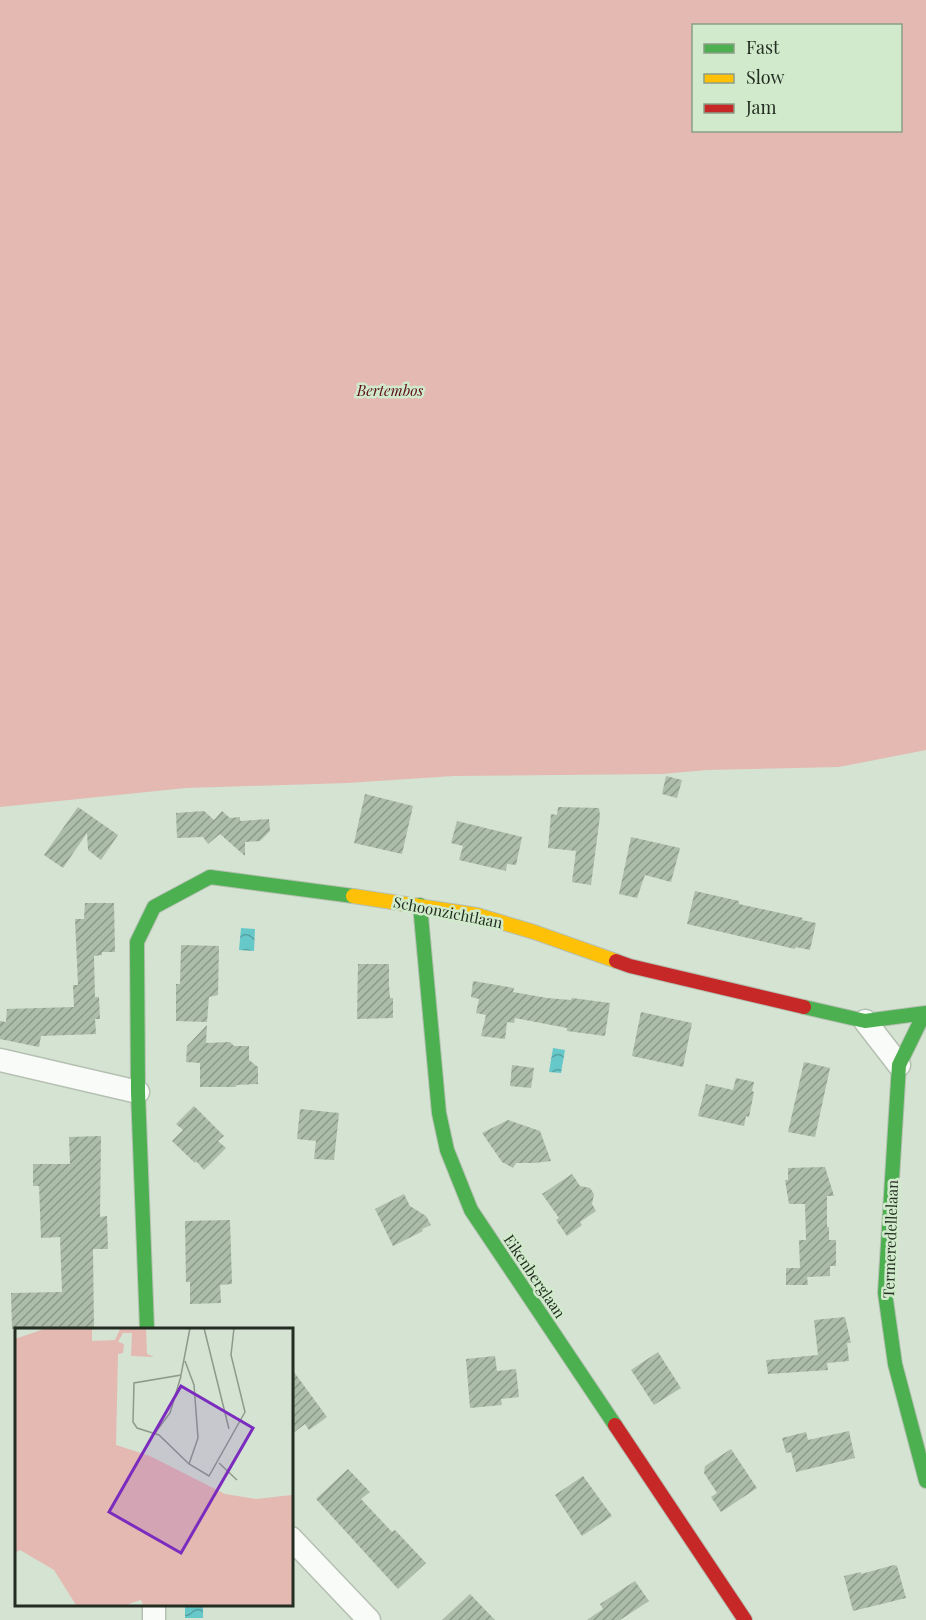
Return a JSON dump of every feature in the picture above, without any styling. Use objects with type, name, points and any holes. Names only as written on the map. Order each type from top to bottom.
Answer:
[{"type":"street","name":"Schoonzichtlaan","points":[[147,1328],[138,1092],[137,942],[154,907],[210,877],[420,905],[477,915],[534,932],[630,966],[865,1021],[925,1014]]},
{"type":"street","name":"Eikenberglaan","points":[[420,905],[439,1113],[447,1150],[471,1210],[745,1620]]},
{"type":"street","name":"Termeredellelaan","points":[[925,1014],[899,1065],[885,1293],[895,1364],[926,1481]]},
{"type":"street","points":[[865,1021],[899,1065]]},
{"type":"street","points":[[0,1060],[138,1092]]},
{"type":"street","points":[[292,1539],[369,1620]]},
{"type":"green space","name":"Bertembos","points":[[0,0],[926,0],[926,750],[839,767],[707,770],[662,774],[454,776],[347,783],[186,788],[0,807]]},
{"type":"water","points":[[241,928],[255,929],[254,951],[239,950]]},
{"type":"water","points":[[553,1048],[565,1050],[561,1073],[549,1072]]},
{"type":"water","points":[[185,1605],[203,1605],[203,1618],[185,1618]]},
{"type":"building","points":[[666,776],[682,780],[677,798],[662,794]]},
{"type":"building","points":[[365,794],[413,806],[402,854],[354,843]]},
{"type":"building","points":[[78,807],[118,835],[101,860],[88,850],[87,833],[63,868],[44,855]]},
{"type":"building","points":[[558,807],[599,808],[600,816],[591,885],[572,882],[576,851],[548,848],[551,814],[557,815]]},
{"type":"building","points":[[204,811],[214,820],[222,811],[230,818],[240,817],[240,821],[269,819],[270,831],[260,841],[245,842],[245,856],[220,834],[208,844],[203,837],[177,838],[176,813]]},
{"type":"building","points":[[457,821],[522,837],[516,865],[507,864],[506,871],[459,860],[463,846],[451,843]]},
{"type":"building","points":[[631,837],[680,848],[671,882],[645,875],[637,898],[619,894]]},
{"type":"building","points":[[695,891],[816,923],[810,950],[796,947],[795,949],[687,924]]},
{"type":"building","points":[[85,903],[114,903],[115,952],[102,952],[102,955],[94,956],[95,997],[99,997],[100,1019],[95,1019],[96,1034],[41,1036],[39,1047],[0,1039],[0,1021],[6,1022],[7,1009],[74,1007],[73,985],[78,985],[75,919],[84,919]]},
{"type":"building","points":[[181,945],[219,946],[218,995],[209,997],[207,1022],[176,1021],[176,984],[180,984]]},
{"type":"building","points":[[358,964],[389,964],[393,1018],[357,1019]]},
{"type":"building","points":[[473,981],[514,988],[513,992],[547,998],[571,1000],[572,998],[610,1003],[605,1036],[567,1031],[567,1028],[515,1018],[514,1023],[507,1022],[505,1039],[481,1036],[486,1015],[476,1013],[479,999],[471,997]]},
{"type":"building","points":[[641,1012],[692,1023],[683,1067],[632,1056]]},
{"type":"building","points":[[207,1025],[206,1043],[230,1042],[234,1046],[249,1046],[249,1060],[258,1067],[258,1084],[235,1087],[200,1087],[200,1063],[186,1062],[187,1046]]},
{"type":"building","points":[[804,1062],[830,1068],[815,1137],[788,1132]]},
{"type":"building","points":[[512,1065],[534,1068],[531,1088],[510,1086]]},
{"type":"building","points":[[736,1078],[754,1082],[749,1117],[746,1116],[744,1126],[698,1116],[706,1084],[733,1090]]},
{"type":"building","points":[[194,1106],[224,1136],[218,1141],[226,1148],[204,1170],[172,1141],[183,1130],[176,1124]]},
{"type":"building","points":[[300,1109],[339,1113],[334,1160],[314,1159],[316,1141],[297,1139]]},
{"type":"building","points":[[508,1120],[540,1131],[551,1161],[516,1163],[513,1168],[502,1162],[482,1133]]},
{"type":"building","points":[[101,1136],[100,1217],[107,1216],[108,1249],[93,1249],[94,1328],[12,1329],[11,1293],[62,1292],[60,1237],[41,1238],[39,1186],[33,1186],[33,1164],[70,1164],[69,1137]]},
{"type":"building","points":[[825,1167],[834,1196],[827,1196],[827,1227],[829,1227],[829,1240],[836,1240],[836,1266],[830,1266],[830,1276],[807,1277],[808,1285],[786,1285],[786,1268],[800,1268],[799,1240],[806,1240],[805,1204],[789,1204],[785,1180],[788,1180],[788,1168]]},
{"type":"building","points":[[572,1174],[580,1186],[590,1188],[594,1194],[592,1204],[596,1211],[580,1222],[582,1225],[567,1236],[556,1220],[559,1218],[542,1194]]},
{"type":"building","points":[[404,1194],[410,1206],[426,1216],[431,1225],[393,1246],[375,1209]]},
{"type":"building","points":[[230,1220],[232,1284],[220,1285],[221,1303],[190,1304],[190,1282],[186,1282],[185,1221]]},
{"type":"building","points":[[845,1317],[851,1343],[847,1343],[849,1361],[827,1363],[828,1370],[768,1374],[766,1360],[818,1355],[814,1320]]},
{"type":"building","points":[[658,1352],[681,1388],[654,1405],[631,1370]]},
{"type":"building","points":[[495,1356],[497,1371],[516,1369],[519,1397],[501,1399],[502,1405],[470,1408],[466,1359]]},
{"type":"building","points":[[292,1369],[327,1417],[309,1430],[305,1424],[292,1434]]},
{"type":"building","points":[[849,1431],[855,1458],[796,1472],[791,1452],[786,1453],[782,1438],[806,1432],[808,1440]]},
{"type":"building","points":[[731,1449],[757,1488],[721,1512],[711,1497],[717,1493],[704,1473],[705,1466]]},
{"type":"building","points":[[348,1469],[370,1492],[361,1499],[426,1563],[398,1589],[316,1499]]},
{"type":"building","points":[[583,1476],[612,1516],[582,1536],[555,1495]]},
{"type":"building","points":[[897,1566],[906,1598],[853,1611],[844,1576]]},
{"type":"building","points":[[635,1581],[649,1601],[620,1620],[587,1620],[603,1609],[600,1604]]},
{"type":"building","points":[[470,1594],[495,1620],[442,1620]]},
{"type":"traffic: fast","points":[[147,1328],[138,1092],[137,942],[154,907],[210,877],[353,896]]},
{"type":"traffic: fast","points":[[420,905],[439,1113],[447,1150],[471,1210],[615,1425]]},
{"type":"traffic: fast","points":[[804,1007],[865,1021],[926,1013]]},
{"type":"traffic: fast","points":[[924,1014],[899,1065],[885,1293],[895,1364],[926,1481]]},
{"type":"traffic: slow","points":[[353,896],[477,915],[616,961]]},
{"type":"traffic: jam","points":[[616,961],[804,1007]]},
{"type":"traffic: jam","points":[[615,1425],[745,1620]]}]
